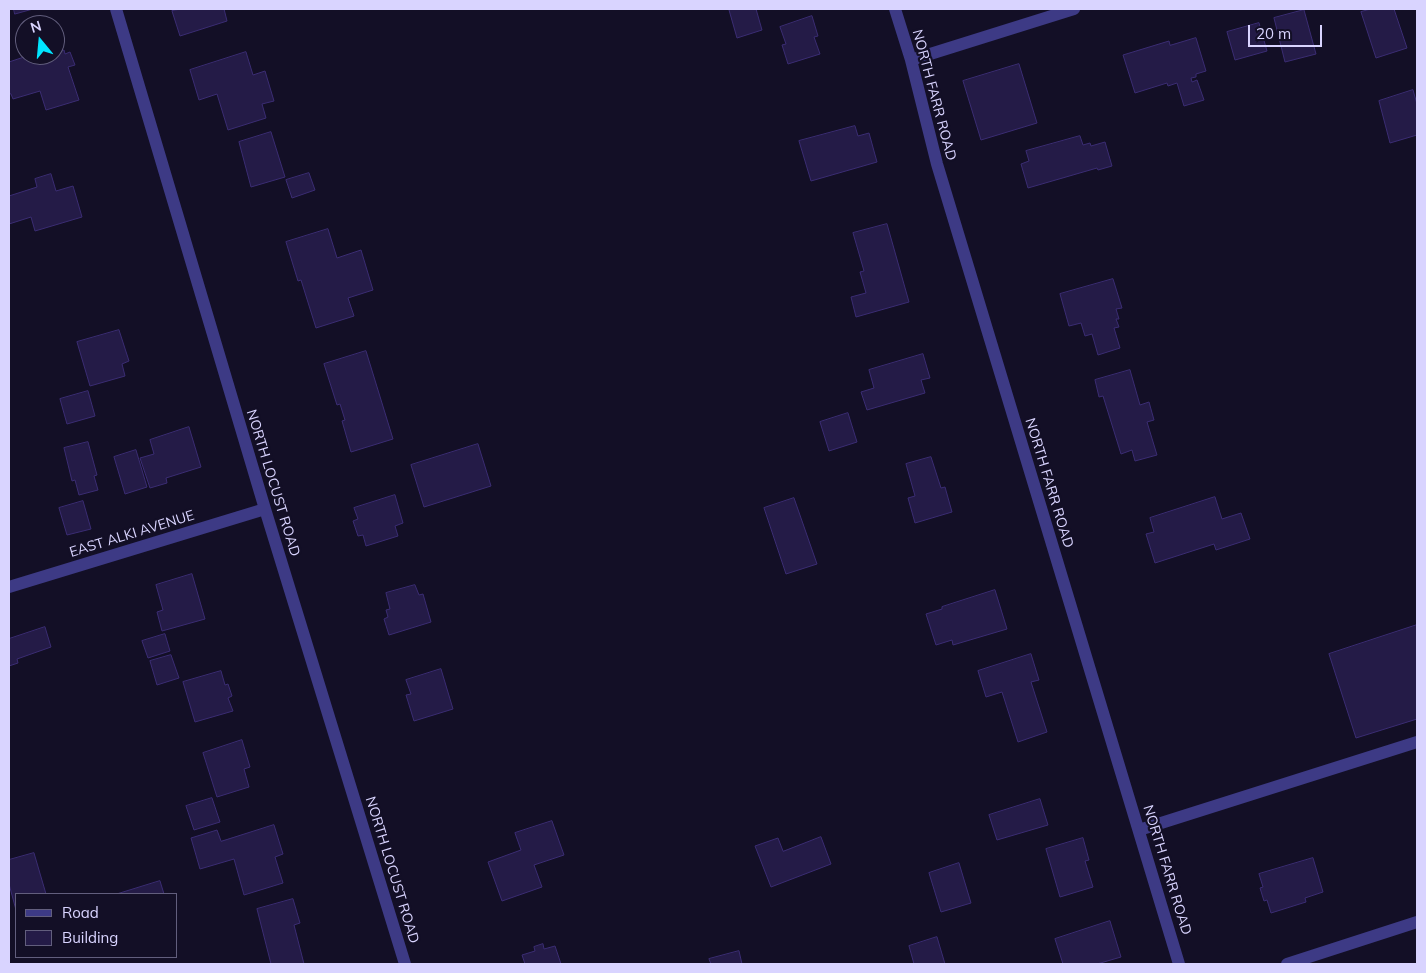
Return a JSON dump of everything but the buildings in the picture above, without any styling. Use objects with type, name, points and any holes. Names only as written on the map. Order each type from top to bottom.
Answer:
[{"type":"street","name":"NORTH LOCUST ROAD","points":[[116,9],[264,508],[405,964]]},
{"type":"street","name":"NORTH FARR ROAD","points":[[895,9],[911,60],[936,164],[1179,964]]},
{"type":"street","points":[[911,60],[1074,9]]},
{"type":"street","name":"EAST ALKI AVENUE","points":[[9,588],[264,508]]},
{"type":"street","points":[[1139,830],[1417,742]]},
{"type":"street","points":[[1287,964],[1417,922]]}]
